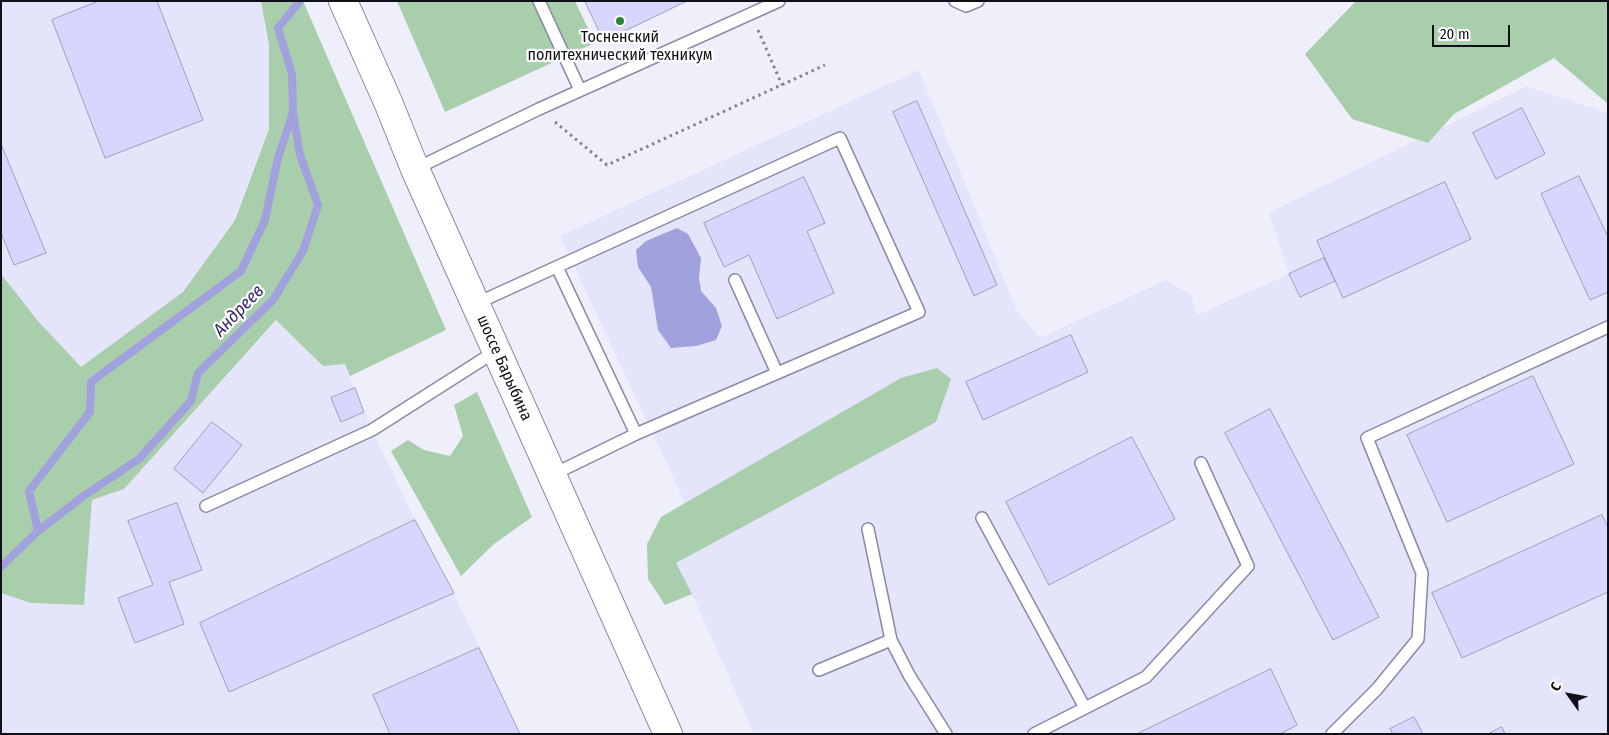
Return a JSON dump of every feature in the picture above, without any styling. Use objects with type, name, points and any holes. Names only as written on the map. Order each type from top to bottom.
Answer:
[{"type":"main road","name":"шоссе Барыбина","points":[[343,1],[388,102],[415,169],[668,734]]},
{"type":"lane","points":[[539,1],[580,90]]},
{"type":"lane","points":[[415,169],[580,90],[779,1]]},
{"type":"lane","points":[[955,1],[966,6],[978,1]]},
{"type":"lane","points":[[475,304],[840,138],[919,312],[636,434],[552,475]]},
{"type":"lane","points":[[557,267],[636,434]]},
{"type":"lane","points":[[736,280],[777,373]]},
{"type":"lane","points":[[1332,734],[1377,689],[1418,639],[1422,573],[1367,438],[1608,327]]},
{"type":"lane","points":[[206,506],[372,430],[496,351]]},
{"type":"lane","points":[[1034,734],[1146,677],[1248,566],[1201,463]]},
{"type":"lane","points":[[982,518],[1085,708]]},
{"type":"lane","points":[[868,529],[890,640],[946,734]]},
{"type":"lane","points":[[819,670],[890,640]]},
{"type":"path","points":[[750,14],[782,85]]},
{"type":"path","points":[[539,109],[607,165],[825,65]]},
{"type":"shaded area","points":[[1,1],[261,1],[269,45],[269,129],[234,220],[183,292],[81,368],[38,321],[1,274]]},
{"type":"shaded area","points":[[919,70],[1017,311],[1040,338],[1166,280],[1191,295],[1197,315],[1289,274],[1269,213],[1526,86],[1608,113],[1608,734],[754,734],[692,594],[665,605],[648,579],[647,544],[661,517],[685,503],[560,236]]},
{"type":"shaded area","points":[[277,320],[323,366],[345,364],[372,430],[415,520],[454,593],[520,734],[1,734],[1,593],[31,603],[84,605],[92,500],[124,489]]},
{"type":"green space","points":[[261,1],[303,1],[446,330],[350,376],[345,364],[323,366],[276,320],[124,489],[92,500],[84,605],[31,603],[1,593],[1,274],[38,321],[81,367],[183,292],[235,220],[269,129],[269,45]]},
{"type":"green space","points":[[397,1],[575,1],[595,43],[445,112]]},
{"type":"green space","points":[[1356,1],[1608,1],[1608,104],[1554,58],[1454,114],[1428,143],[1352,119],[1305,54]]},
{"type":"green space","points":[[937,368],[951,379],[936,422],[676,563],[692,594],[665,605],[648,579],[647,544],[661,517],[901,378]]},
{"type":"green space","points":[[477,392],[532,517],[494,544],[461,576],[391,451],[408,440],[424,450],[450,456],[463,436],[454,405]]},
{"type":"water","points":[[677,228],[688,234],[701,258],[699,278],[701,291],[716,308],[722,326],[716,340],[696,346],[671,348],[658,330],[651,287],[638,267],[636,250],[646,241]]},
{"type":"building","points":[[99,1],[157,1],[203,120],[105,158],[52,20]]},
{"type":"building","name":"Тосненский политехнический техникум","points":[[585,1],[687,1],[604,41]]},
{"type":"building","points":[[917,101],[997,285],[974,296],[893,112]]},
{"type":"building","points":[[1522,108],[1545,154],[1496,179],[1473,133]]},
{"type":"building","points":[[1,144],[46,253],[14,265],[1,233]]},
{"type":"building","points":[[1579,176],[1608,237],[1608,292],[1590,300],[1541,194]]},
{"type":"building","points":[[804,177],[825,223],[807,231],[834,293],[777,319],[749,255],[724,267],[704,223]]},
{"type":"building","points":[[1445,182],[1471,239],[1343,298],[1317,241]]},
{"type":"building","points":[[1324,258],[1335,281],[1300,297],[1289,274]]},
{"type":"building","points":[[1071,335],[1088,372],[983,420],[966,382]]},
{"type":"building","points":[[1533,376],[1574,464],[1447,522],[1407,435]]},
{"type":"building","points":[[355,388],[364,412],[341,422],[331,398]]},
{"type":"building","points":[[1270,409],[1379,617],[1333,640],[1225,433]]},
{"type":"building","points":[[212,422],[242,445],[203,493],[174,469]]},
{"type":"building","points":[[1132,437],[1175,519],[1049,585],[1006,502]]},
{"type":"building","points":[[177,503],[202,570],[169,582],[184,624],[135,643],[118,598],[153,585],[128,521]]},
{"type":"building","points":[[1602,515],[1608,527],[1608,592],[1462,658],[1432,593]]},
{"type":"building","points":[[415,520],[454,593],[229,692],[200,623]]},
{"type":"building","points":[[479,648],[520,734],[390,734],[373,695]]},
{"type":"building","points":[[1271,669],[1297,725],[1280,734],[1137,734]]},
{"type":"building","points":[[1414,717],[1423,734],[1393,734],[1390,729]]},
{"type":"building","points":[[1502,727],[1505,734],[1488,734]]},
{"type":"waterway","name":"Андреев","points":[[1,567],[38,531],[85,495],[139,459],[191,401],[198,373],[273,300],[303,251],[318,205],[300,155],[293,113],[292,74],[278,28],[300,1]]},
{"type":"waterway","points":[[38,531],[29,491],[90,412],[91,382],[241,271],[265,220],[278,158],[292,115]]},
{"type":"place","name":"Тосненский политехнический техникум","points":[[620,21]]}]
